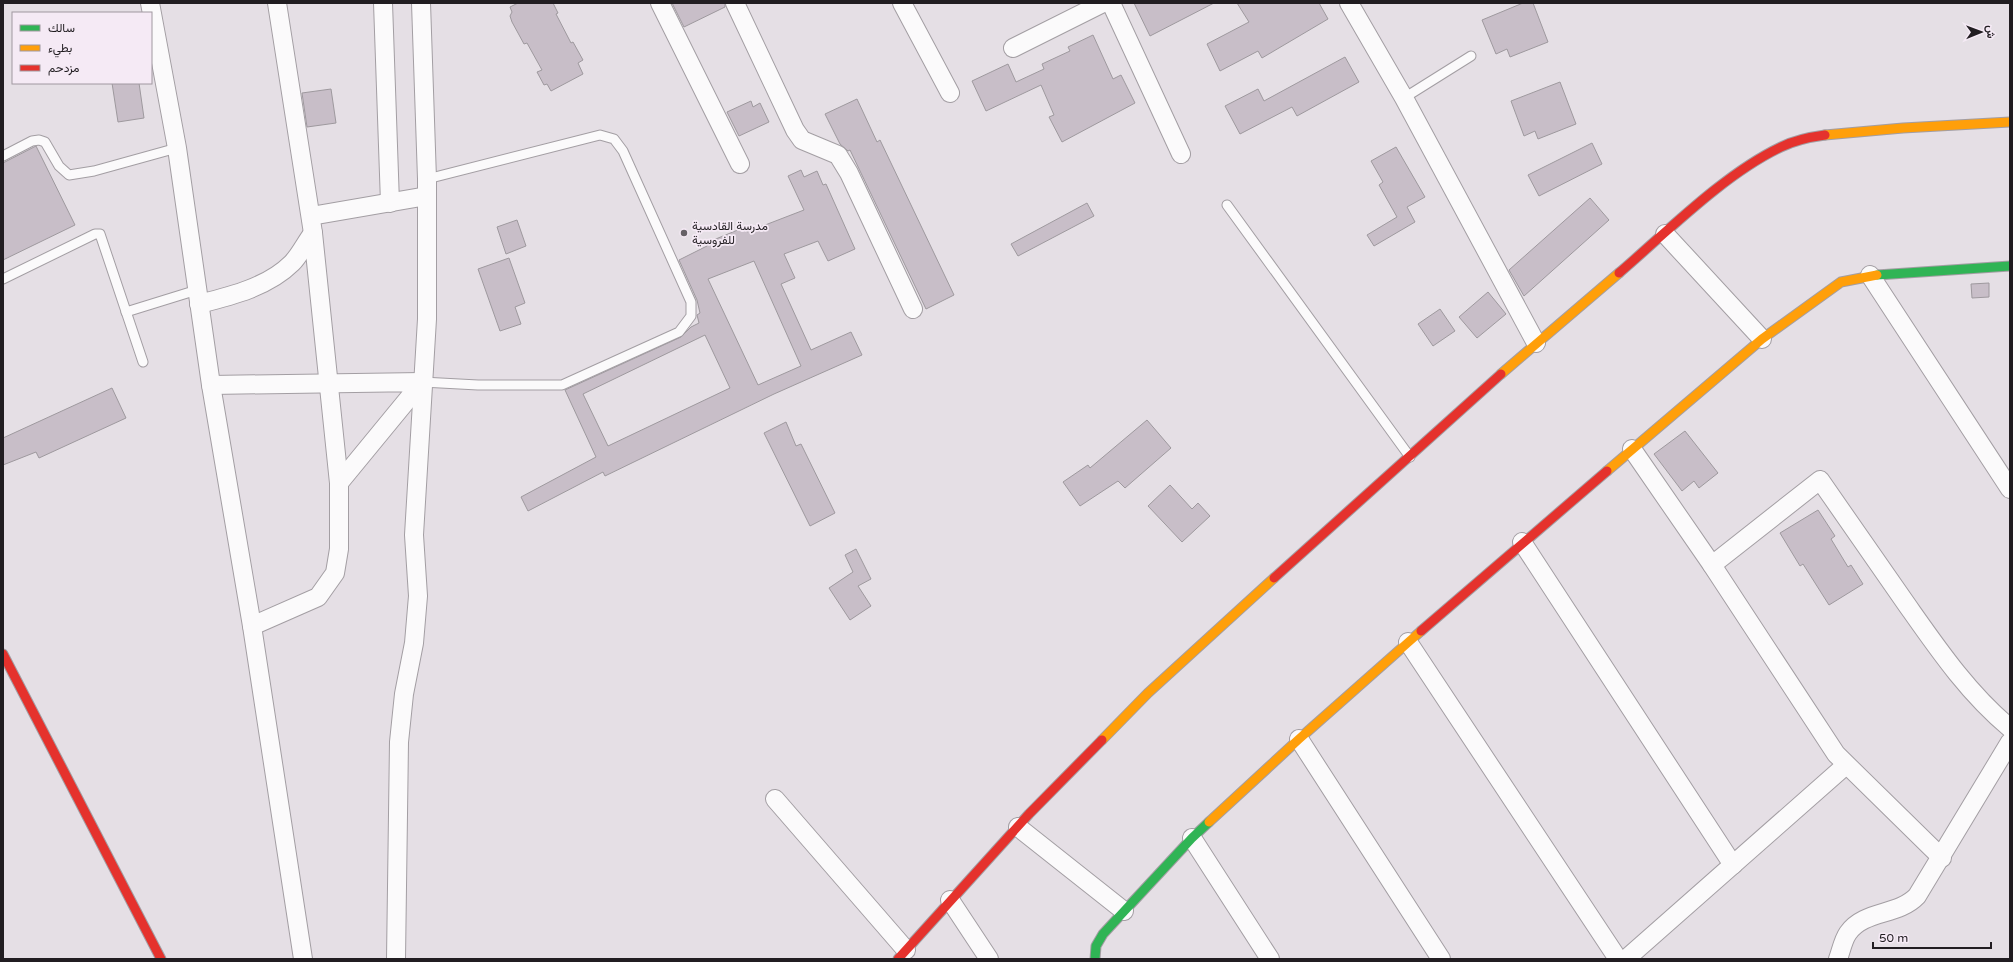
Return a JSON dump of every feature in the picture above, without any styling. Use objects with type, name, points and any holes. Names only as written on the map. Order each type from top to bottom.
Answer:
[{"type":"street","points":[[252,626],[318,597],[335,573],[339,549],[339,483],[312,224],[276,3]]},
{"type":"street","points":[[383,3],[390,203]]},
{"type":"street","points":[[396,959],[399,742],[404,694],[414,643],[418,596],[414,535],[422,382],[427,319],[427,188],[421,3]]},
{"type":"street","points":[[660,3],[740,164]]},
{"type":"street","points":[[735,3],[795,130],[802,140],[838,155],[850,173],[914,309]]},
{"type":"street","points":[[902,3],[950,92]]},
{"type":"street","points":[[1013,48],[1103,3]]},
{"type":"street","points":[[1111,3],[1181,154]]},
{"type":"street","points":[[1349,3],[1404,98],[1536,343]]},
{"type":"street","points":[[152,14],[177,148],[211,386],[252,626],[302,959]]},
{"type":"street","points":[[775,799],[902,954],[1018,827],[1148,693],[1247,602],[1536,343],[1718,188],[1764,156],[1782,146],[1809,137],[1834,133],[2010,122]]},
{"type":"street","points":[[198,297],[223,298],[268,282],[292,263],[312,224],[390,203],[427,188]]},
{"type":"street","points":[[1665,234],[1762,339]]},
{"type":"street","points":[[1095,959],[1095,952],[1099,940],[1124,910],[1192,838],[1299,739],[1522,542],[1762,339],[1841,282],[1870,275],[2010,266]]},
{"type":"street","points":[[1870,275],[2010,489]]},
{"type":"street","points":[[211,386],[422,382]]},
{"type":"street","points":[[339,483],[422,382]]},
{"type":"street","points":[[1632,449],[1712,566],[1826,741],[1846,765],[1942,858]]},
{"type":"street","points":[[1712,566],[1820,480],[1940,652],[1971,691],[1994,715],[2010,728]]},
{"type":"street","points":[[1522,542],[1733,865]]},
{"type":"street","points":[[1408,642],[1618,959]]},
{"type":"street","points":[[3,654],[160,959]]},
{"type":"street","points":[[1299,739],[1441,959]]},
{"type":"street","points":[[1838,959],[1847,934],[1852,928],[1867,918],[1900,909],[1910,904],[1918,896],[2010,742]]},
{"type":"street","points":[[1626,959],[1846,765]]},
{"type":"street","points":[[1018,827],[1124,910]]},
{"type":"street","points":[[1192,838],[1270,959]]},
{"type":"street","points":[[950,900],[990,959]]},
{"type":"lane","points":[[1404,98],[1471,56]]},
{"type":"lane","points":[[422,382],[478,385],[562,385],[679,332],[691,316],[691,302],[623,151],[614,138],[600,136],[427,188]]},
{"type":"lane","points":[[3,156],[32,141],[39,140],[44,142],[58,166],[69,175],[94,170],[177,148]]},
{"type":"lane","points":[[1227,205],[1410,457]]},
{"type":"lane","points":[[3,278],[95,234],[100,234],[143,362]]},
{"type":"lane","points":[[126,312],[198,297]]},
{"type":"building","points":[[518,3],[553,3],[558,13],[556,14],[571,43],[573,42],[583,60],[578,63],[583,74],[551,91],[547,84],[544,85],[537,72],[542,70],[527,43],[524,44],[510,16],[512,12],[510,7]]},
{"type":"building","points":[[672,3],[725,3],[725,7],[684,27]]},
{"type":"building","points":[[1134,3],[1214,3],[1150,36]]},
{"type":"building","points":[[1237,3],[1319,3],[1328,19],[1262,58],[1258,51],[1220,71],[1207,44],[1249,22]]},
{"type":"building","points":[[1523,3],[1533,3],[1548,42],[1510,57],[1507,49],[1496,54],[1482,20]]},
{"type":"building","points":[[1093,35],[1113,79],[1121,75],[1135,103],[1062,142],[1049,117],[1054,115],[1041,85],[986,111],[972,81],[1008,64],[1016,82],[1044,69],[1042,64],[1070,51],[1068,47]]},
{"type":"building","points":[[1345,57],[1359,82],[1297,116],[1292,107],[1240,134],[1225,106],[1258,89],[1264,101]]},
{"type":"building","points":[[1560,82],[1576,124],[1538,139],[1535,131],[1524,136],[1511,101]]},
{"type":"building","points":[[112,84],[139,84],[144,118],[118,122]]},
{"type":"building","points":[[331,89],[336,123],[307,127],[302,93]]},
{"type":"building","points":[[857,99],[877,142],[880,140],[954,295],[926,309],[850,150],[848,151],[840,144],[825,114]]},
{"type":"building","points":[[751,101],[753,107],[760,103],[769,122],[739,136],[727,112]]},
{"type":"building","points":[[1592,143],[1602,164],[1539,196],[1528,175]]},
{"type":"building","points":[[36,146],[75,225],[3,260],[3,163]]},
{"type":"building","points":[[1396,147],[1425,197],[1407,207],[1415,222],[1374,246],[1367,235],[1397,217],[1379,185],[1383,182],[1371,161]]},
{"type":"building","points":[[801,170],[804,177],[817,171],[823,185],[826,184],[855,249],[828,261],[818,241],[784,254],[795,278],[781,284],[811,350],[851,332],[862,355],[774,394],[605,476],[603,472],[528,511],[521,497],[596,457],[565,390],[681,337],[691,327],[699,323],[697,315],[700,313],[697,300],[679,260],[707,246],[706,243],[745,227],[747,232],[804,210],[788,176]],"holes":[[[754,261],[801,366],[758,385],[708,279]],[[705,335],[730,388],[608,446],[583,394]]]},
{"type":"building","points":[[1590,198],[1609,220],[1524,296],[1509,270]]},
{"type":"building","points":[[1087,203],[1094,216],[1018,256],[1011,244]]},
{"type":"building","points":[[517,220],[526,246],[506,254],[497,227]]},
{"type":"building","points":[[509,258],[525,303],[515,307],[521,324],[500,331],[478,269]]},
{"type":"building","points":[[1989,283],[1989,297],[1972,298],[1971,284]]},
{"type":"building","points":[[1488,292],[1506,314],[1477,338],[1459,317]]},
{"type":"building","points":[[1440,309],[1455,331],[1433,346],[1418,324]]},
{"type":"building","points":[[112,388],[126,418],[39,458],[36,452],[3,465],[3,438]]},
{"type":"building","points":[[1147,420],[1171,448],[1125,488],[1118,481],[1080,506],[1063,482],[1088,465],[1090,468]]},
{"type":"building","points":[[786,422],[796,446],[801,444],[835,513],[810,526],[764,433]]},
{"type":"building","points":[[1685,431],[1718,473],[1699,488],[1694,481],[1682,491],[1654,454]]},
{"type":"building","points":[[1170,485],[1192,509],[1198,503],[1210,516],[1182,542],[1148,506]]},
{"type":"building","points":[[1818,510],[1835,536],[1831,539],[1848,567],[1851,565],[1863,584],[1829,605],[1803,564],[1800,566],[1780,533]]},
{"type":"building","points":[[856,549],[871,579],[858,586],[871,606],[850,620],[829,588],[853,572],[845,555]]},
{"type":"traffic: fast","points":[[1877,275],[2010,266]]},
{"type":"traffic: fast","points":[[1095,959],[1096,946],[1103,934],[1192,838],[1209,822]]},
{"type":"traffic: slow","points":[[1825,135],[1903,128],[2010,122]]},
{"type":"traffic: slow","points":[[1501,374],[1619,273]]},
{"type":"traffic: slow","points":[[1607,471],[1762,339],[1841,282],[1877,275]]},
{"type":"traffic: slow","points":[[1102,740],[1148,693],[1274,578]]},
{"type":"traffic: slow","points":[[1209,822],[1299,739],[1421,631]]},
{"type":"traffic: jam","points":[[1619,273],[1717,188],[1738,172],[1760,158],[1786,145],[1803,139],[1825,135]]},
{"type":"traffic: jam","points":[[1274,578],[1501,374]]},
{"type":"traffic: jam","points":[[1421,631],[1607,471]]},
{"type":"traffic: jam","points":[[3,654],[161,959]]},
{"type":"traffic: jam","points":[[898,959],[1029,814],[1102,740]]},
{"type":"place","name":"مدرسة القادسية للفروسية","points":[[684,233]]}]
